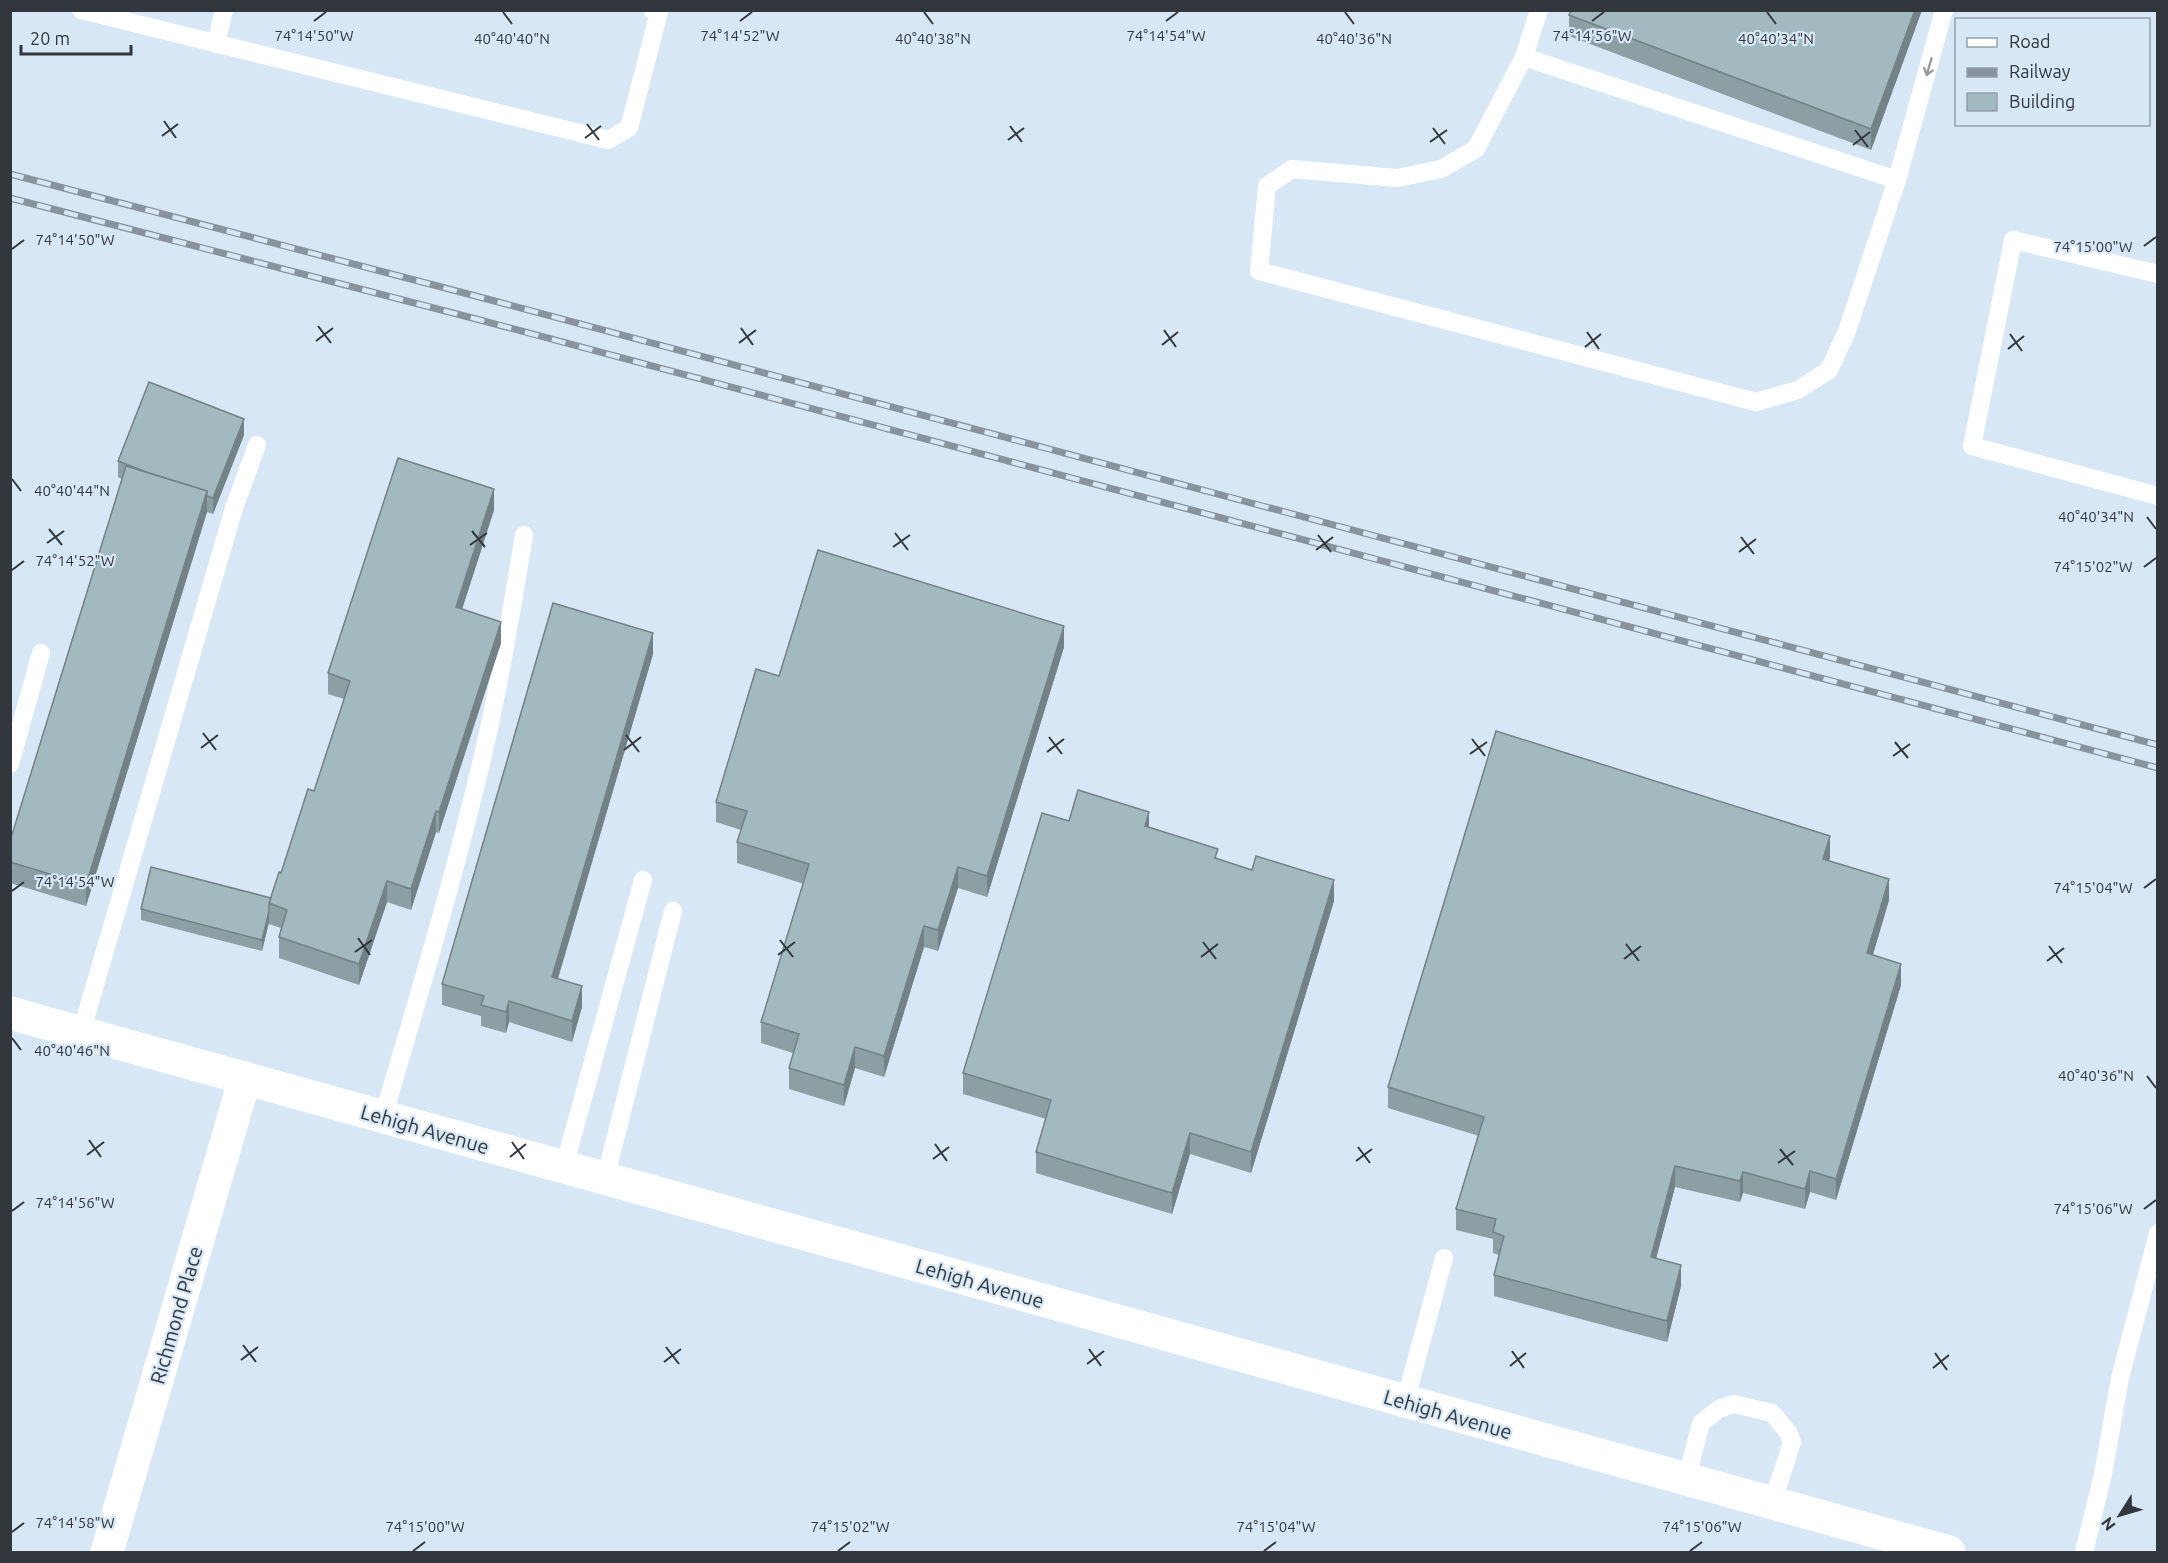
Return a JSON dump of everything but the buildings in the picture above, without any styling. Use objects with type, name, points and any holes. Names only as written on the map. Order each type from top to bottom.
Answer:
[{"type":"street","name":"Lehigh Avenue","points":[[10,1013],[1939,1551]]},
{"type":"street","name":"Richmond Place","points":[[107,1552],[245,1078]]},
{"type":"lane","points":[[81,10],[143,18],[216,44],[608,140],[630,128],[657,11]]},
{"type":"lane","points":[[216,44],[224,10]]},
{"type":"lane","points":[[1539,10],[1524,57],[1476,149],[1441,169],[1397,178],[1292,169],[1267,186],[1259,271],[1756,402],[1798,390],[1829,370],[1846,331],[1897,180],[1944,10]]},
{"type":"lane","points":[[1524,57],[1897,180]]},
{"type":"lane","points":[[2157,274],[2013,240],[1972,446],[2157,496]]},
{"type":"lane","points":[[81,1033],[234,508],[257,444]]},
{"type":"lane","points":[[383,1117],[480,770],[524,535]]},
{"type":"lane","points":[[10,764],[41,653]]},
{"type":"lane","points":[[564,1167],[643,880]]},
{"type":"lane","points":[[605,1179],[673,911]]},
{"type":"lane","points":[[2084,1552],[2103,1474],[2120,1378],[2157,1233]]},
{"type":"lane","points":[[1406,1402],[1444,1258]]},
{"type":"lane","points":[[1686,1481],[1701,1423],[1719,1409],[1734,1404],[1772,1413],[1788,1432],[1792,1442],[1772,1504]]},
{"type":"railway","points":[[10,174],[2158,745]]},
{"type":"railway","points":[[10,198],[480,320],[2158,768]]}]
